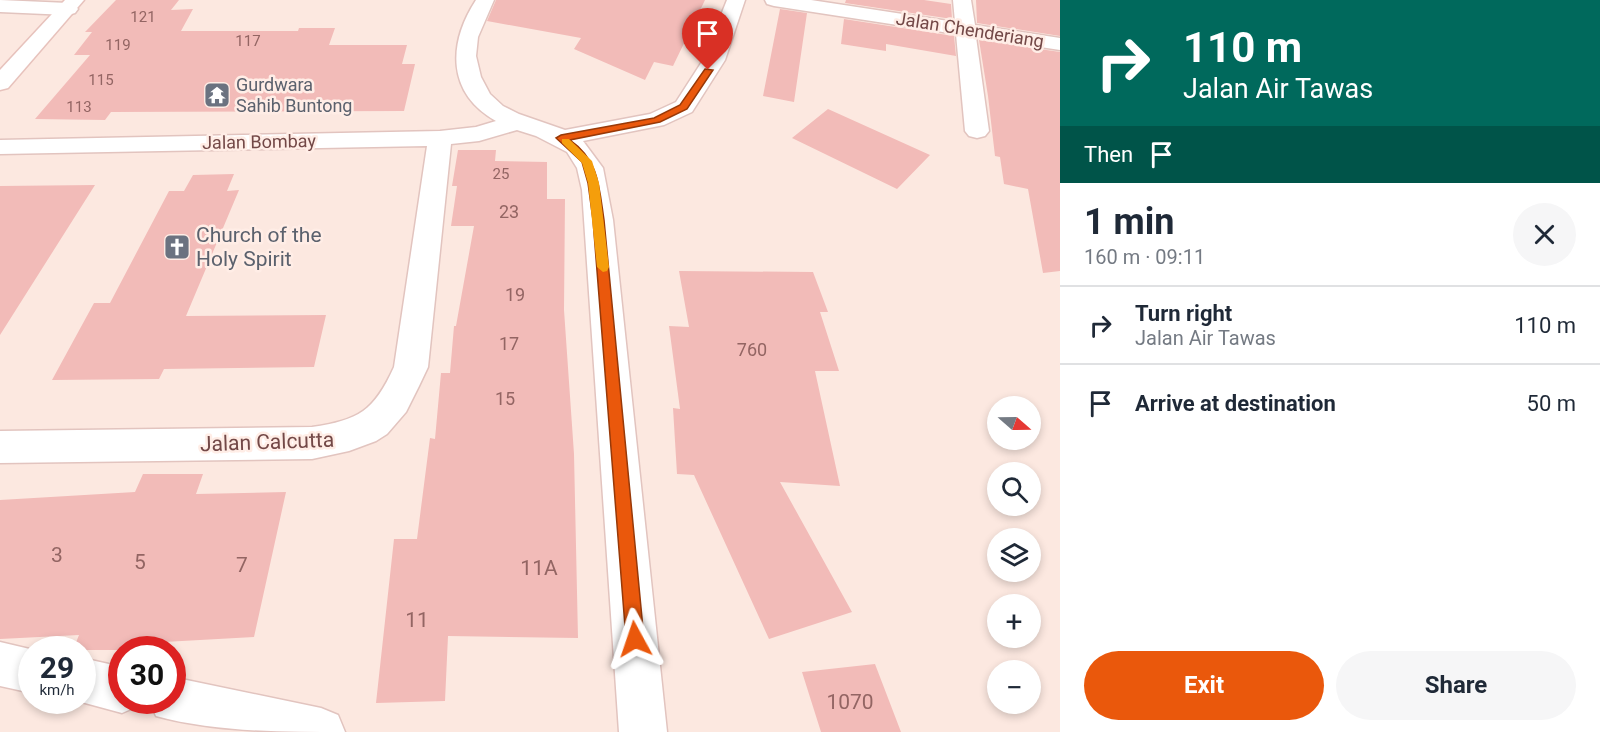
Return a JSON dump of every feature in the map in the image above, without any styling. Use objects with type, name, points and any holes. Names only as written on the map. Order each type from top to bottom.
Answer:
[{"type":"street","points":[[485,0],[468,28],[465,65],[474,88],[484,103],[496,114],[561,138],[574,147],[587,161],[594,183],[644,732]]},
{"type":"street","points":[[561,138],[656,120],[684,107],[714,60],[736,0]]},
{"type":"street","name":"Jalan Chenderiang","points":[[774,0],[1060,45]]},
{"type":"street","points":[[962,0],[977,131]]},
{"type":"street","points":[[0,6],[71,5]]},
{"type":"street","points":[[0,83],[71,5]]},
{"type":"street","name":"Jalan Bombay","points":[[0,147],[440,138],[479,134],[516,122]]},
{"type":"street","name":"Jalan Calcutta","points":[[0,447],[312,443],[347,438],[376,423],[398,399],[411,367],[440,138]]},
{"type":"street","points":[[0,664],[18,668]]},
{"type":"street","points":[[186,703],[321,732]]},
{"type":"building","points":[[116,0],[179,0],[171,10],[193,9],[181,31],[298,31],[299,28],[335,28],[329,45],[407,45],[402,64],[415,64],[404,111],[111,112],[105,120],[35,119],[90,55],[74,55],[92,32],[85,32]]},
{"type":"building","points":[[496,0],[705,0],[673,66],[654,62],[645,80],[574,49],[581,38],[487,21]]},
{"type":"building","points":[[846,0],[924,0],[951,4],[952,19],[845,3]]},
{"type":"building","points":[[976,0],[1060,0],[1060,36],[977,23]]},
{"type":"building","points":[[780,9],[807,13],[794,102],[763,96]]},
{"type":"building","points":[[844,19],[954,36],[956,56],[886,44],[886,51],[841,44]]},
{"type":"building","points":[[979,40],[1060,52],[1060,271],[1043,273],[1028,189],[1004,184],[1000,157],[995,156]]},
{"type":"building","points":[[828,109],[930,155],[897,189],[792,138]]},
{"type":"building","points":[[458,150],[496,150],[495,161],[547,162],[547,199],[565,199],[564,310],[574,454],[578,638],[448,636],[445,701],[376,703],[394,539],[417,539],[430,438],[435,439],[441,373],[450,373],[454,326],[456,326],[474,226],[451,226],[457,186],[452,186]]},
{"type":"building","name":"Church of the Holy Spirit","points":[[234,174],[227,191],[239,190],[186,316],[326,315],[314,367],[164,369],[159,379],[52,380],[94,303],[110,303],[169,191],[184,191],[193,175]]},
{"type":"building","points":[[95,185],[0,335],[0,186]]},
{"type":"building","points":[[679,271],[813,272],[828,312],[820,312],[839,371],[815,371],[840,486],[780,482],[852,612],[769,639],[694,475],[677,474],[673,408],[680,409],[669,326],[689,327]]},
{"type":"building","points":[[143,474],[203,474],[196,494],[286,492],[254,637],[186,641],[186,636],[108,636],[108,650],[96,650],[96,636],[18,636],[18,638],[0,639],[0,500],[135,492]]},
{"type":"building","points":[[875,664],[901,732],[821,732],[802,672]]},
{"type":"slow traffic","points":[[566,141],[587,161],[594,183],[603,267]]},
{"type":"place","name":"Gurdwara Sahib Buntong","points":[[217,95]]},
{"type":"place","name":"Church of the Holy Spirit","points":[[177,247]]},
{"type":"route","points":[[635,639],[594,183],[587,161],[574,147],[561,138],[656,120],[684,107],[708,70]]}]
